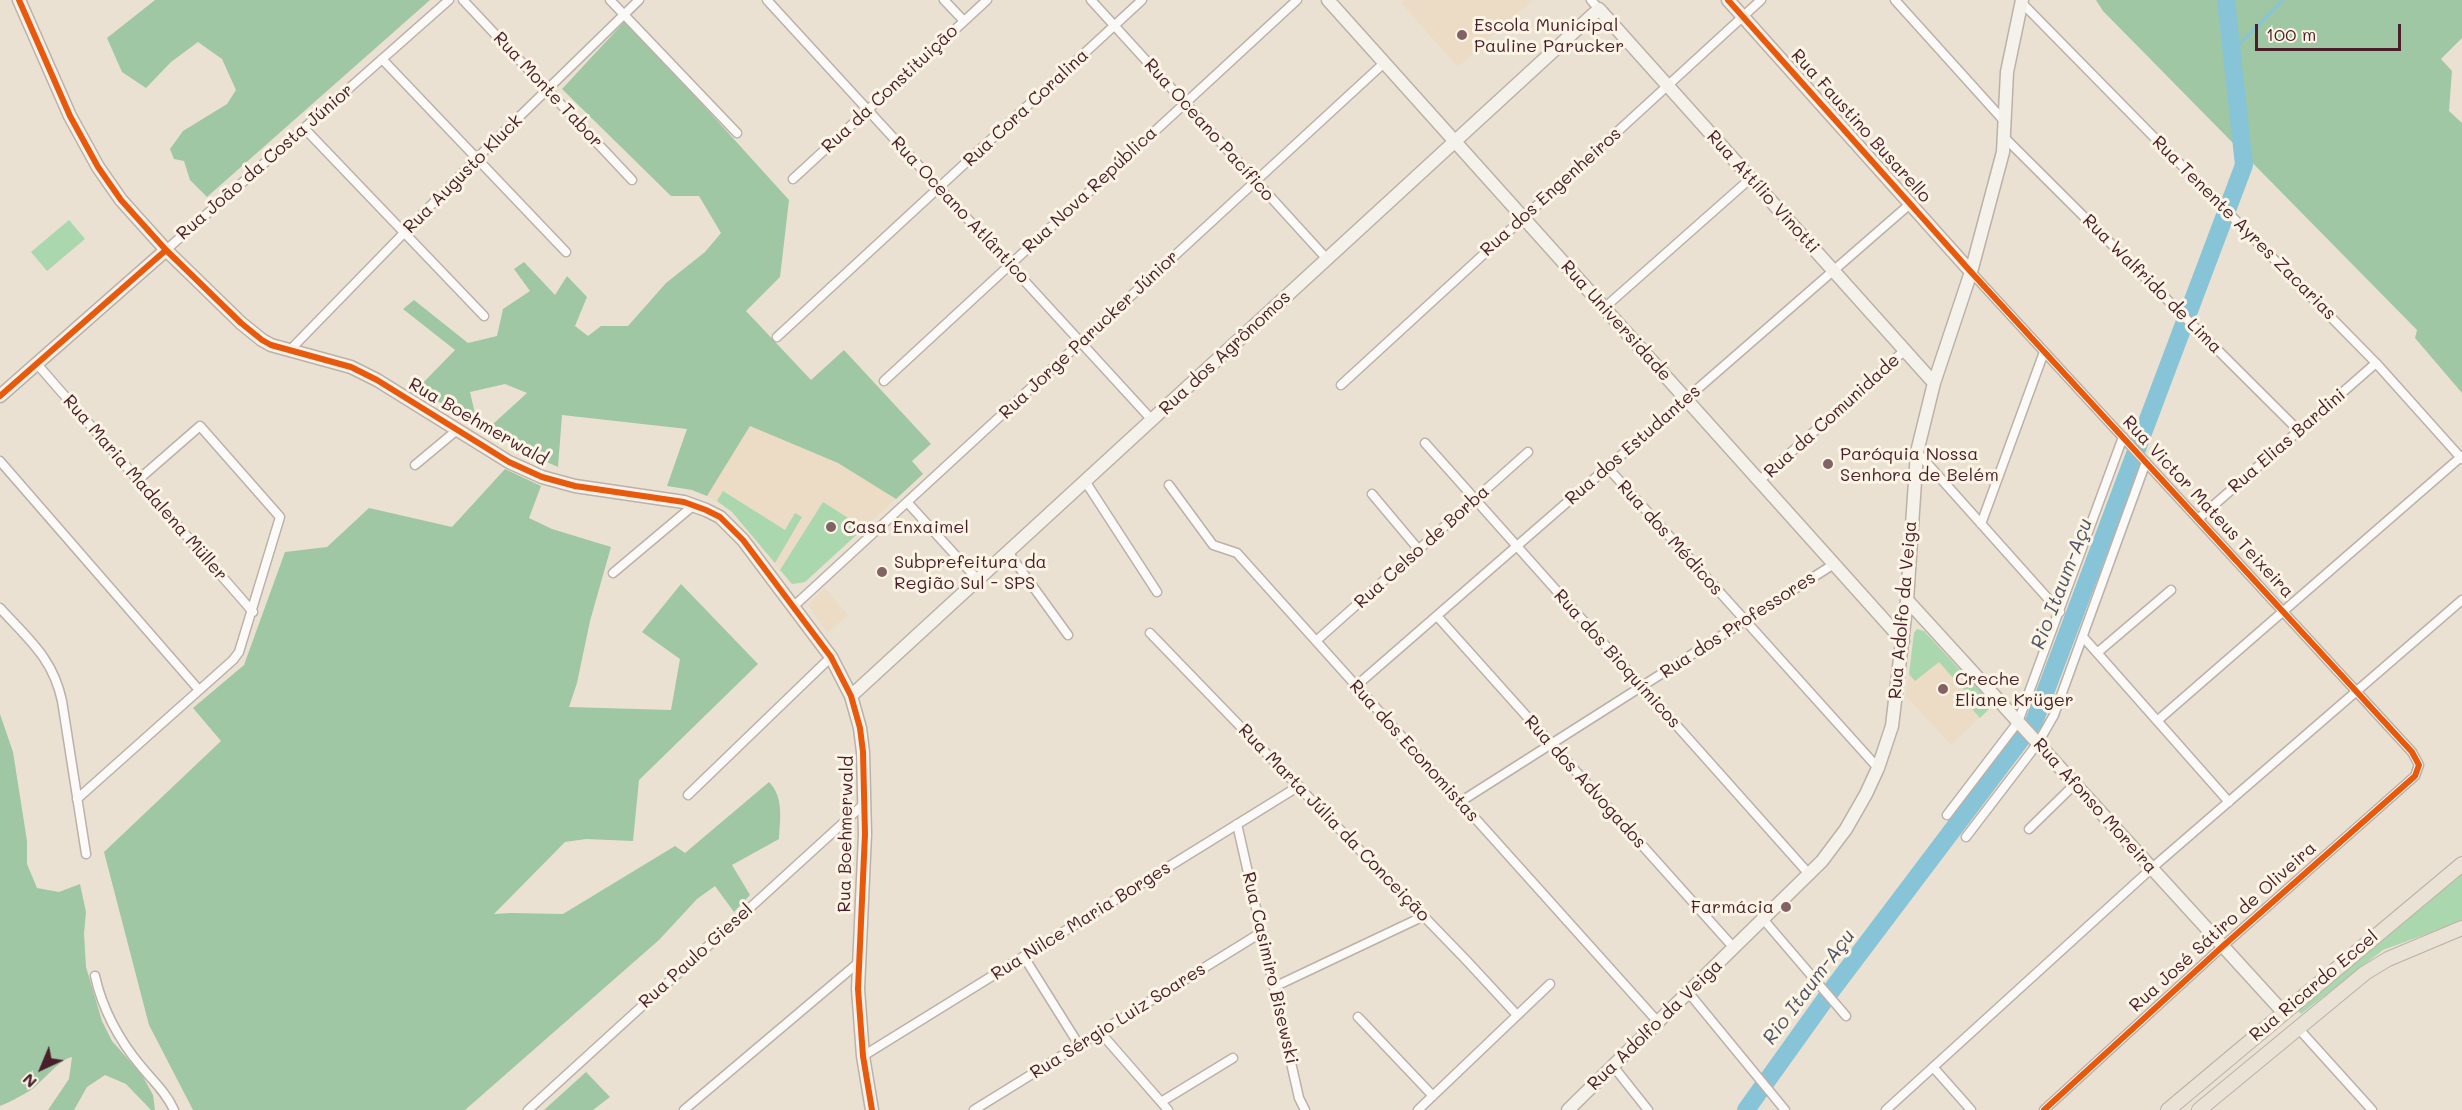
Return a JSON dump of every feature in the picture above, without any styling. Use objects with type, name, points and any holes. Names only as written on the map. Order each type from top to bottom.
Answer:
[{"type":"main road","name":"Rua Ricardo Eccel","points":[[2168,1110],[2462,864]]},
{"type":"main road","name":"Rua Ricardo Eccel","points":[[2199,1110],[2371,969],[2388,958],[2462,928]]},
{"type":"main road","points":[[2440,937],[2462,934]]},
{"type":"main road","points":[[2283,1012],[2302,1024]]},
{"type":"street","name":"Rua Boehmerwald","points":[[19,0],[70,116],[88,151],[121,200],[166,250],[254,334],[271,345],[351,367],[377,380],[525,470],[561,483],[694,505],[720,517],[733,528],[794,606],[831,657],[851,696],[860,728],[865,803],[858,963],[863,1056],[870,1109]]},
{"type":"street","name":"Rua João da Costa Júnior","points":[[0,396],[449,0]]},
{"type":"street","name":"Rua Monte Tabor","points":[[463,0],[632,180]]},
{"type":"street","points":[[610,0],[737,133]]},
{"type":"street","name":"Rua Augusto Kluck","points":[[290,350],[477,158],[639,0]]},
{"type":"street","name":"Rua Oceano Atlântico","points":[[767,0],[1152,420]]},
{"type":"street","points":[[944,0],[963,21]]},
{"type":"street","name":"Rua da Constituição","points":[[793,179],[987,0]]},
{"type":"street","name":"Rua Oceano Pacífico","points":[[1091,0],[1327,259]]},
{"type":"street","name":"Rua Cora Coralina","points":[[777,337],[1142,0]]},
{"type":"street","name":"Rua Nova República","points":[[884,381],[1297,0]]},
{"type":"street","name":"Rua Universidade","points":[[1328,0],[1903,641]]},
{"type":"street","name":"Rua Faustino Busarello","points":[[1728,0],[1971,272]]},
{"type":"street","name":"Rua dos Engenheiros","points":[[1341,384],[1761,0]]},
{"type":"street","points":[[1895,0],[2005,123]]},
{"type":"street","name":"Rua Adolfo da Veiga","points":[[1568,1110],[1809,874],[1846,829],[1878,768],[1892,726],[1903,641],[1917,452],[1934,383],[1971,272],[2005,138],[2007,72],[2022,1]]},
{"type":"street","name":"Rua Tenente Ayres Zacarias","points":[[2022,1],[2376,363],[2462,457]]},
{"type":"street","name":"Rua Attílio Vinotti","points":[[1595,4],[1934,383]]},
{"type":"street","name":"Rua dos Agrônomos","points":[[851,696],[1455,141],[1595,4]]},
{"type":"street","points":[[382,59],[566,252]]},
{"type":"street","name":"Rua Jorge Parucker Júnior","points":[[794,606],[1384,63]]},
{"type":"street","points":[[304,128],[484,316]]},
{"type":"street","name":"Rua Walfrido de Lima","points":[[2005,138],[2299,431]]},
{"type":"street","points":[[1604,308],[1751,178]]},
{"type":"street","name":"Rua dos Estudantes","points":[[1356,686],[1910,204]]},
{"type":"street","name":"Rua Victor Mateus Teixeira","points":[[1971,272],[2412,752],[2419,765]]},
{"type":"street","name":"Rua da Comunidade","points":[[1759,481],[1905,350]]},
{"type":"street","points":[[1981,524],[2044,352]]},
{"type":"street","name":"Rua Elias Bardini","points":[[2198,519],[2376,363]]},
{"type":"street","name":"Rua Maria Madalena Müller","points":[[37,364],[252,612]]},
{"type":"street","points":[[77,800],[239,652],[280,517],[200,426],[138,480]]},
{"type":"street","points":[[415,465],[457,430]]},
{"type":"street","points":[[1947,815],[2020,724],[2123,437]]},
{"type":"street","name":"Rua dos Bioquímicos","points":[[1425,443],[1809,874]]},
{"type":"street","name":"Rua Celso de Borba","points":[[1316,641],[1528,452]]},
{"type":"street","points":[[1917,452],[2060,612]]},
{"type":"street","points":[[2157,721],[2462,457]]},
{"type":"street","points":[[1966,837],[2054,715],[2084,638],[2143,459]]},
{"type":"street","points":[[0,461],[199,690]]},
{"type":"street","name":"Rua dos Médicos","points":[[1608,468],[1878,768]]},
{"type":"street","points":[[1085,481],[1157,592]]},
{"type":"street","name":"Rua dos Economistas","points":[[1169,485],[1213,544],[1237,553],[1658,1022]]},
{"type":"street","points":[[1372,494],[1419,550]]},
{"type":"street","points":[[907,502],[978,580]]},
{"type":"street","points":[[614,573],[694,505]]},
{"type":"street","points":[[1008,552],[1068,635]]},
{"type":"street","name":"Rua dos Professores","points":[[1460,802],[1833,564]]},
{"type":"street","points":[[2097,653],[2171,590]]},
{"type":"street","name":"Rua Afonso Moreira","points":[[1907,600],[2283,1012]]},
{"type":"street","points":[[1886,1110],[2152,868],[2462,600]]},
{"type":"street","points":[[0,608],[43,656],[56,677],[62,701],[86,854]]},
{"type":"street","name":"Rua dos Advogados","points":[[1437,616],[1734,948]]},
{"type":"street","name":"Rua Marta Júlia da Conceição","points":[[1150,633],[1517,1015]]},
{"type":"street","points":[[2084,638],[2229,802]]},
{"type":"street","points":[[688,795],[831,657]]},
{"type":"street","name":"Rua José Sátiro de Oliveira","points":[[2044,1110],[2223,946],[2415,776],[2419,765]]},
{"type":"street","points":[[2029,829],[2075,784]]},
{"type":"street","name":"Rua Nilce Maria Borges","points":[[863,1056],[1299,786]]},
{"type":"street","name":"Rua Paulo Giesel","points":[[528,1110],[865,803]]},
{"type":"street","name":"Rua Casimiro Bisewski","points":[[1237,824],[1299,1098],[1305,1110]]},
{"type":"street","points":[[1274,987],[1424,916]]},
{"type":"street","points":[[1763,919],[1846,1016]]},
{"type":"street","name":"Rua Sérgio Luiz Soares","points":[[974,1110],[1262,932]]},
{"type":"street","points":[[1024,957],[1079,1046]]},
{"type":"street","points":[[684,1110],[858,963]]},
{"type":"street","points":[[95,976],[103,1003],[115,1028],[140,1065],[168,1097],[174,1110]]},
{"type":"street","points":[[1418,1110],[1550,984]]},
{"type":"street","points":[[1689,992],[1785,1110]]},
{"type":"street","points":[[1358,1017],[1433,1096]]},
{"type":"street","points":[[2302,1024],[2372,1110]]},
{"type":"street","points":[[1100,1032],[1168,1110]]},
{"type":"street","points":[[1161,1102],[1233,1058]]},
{"type":"street","points":[[1613,1066],[1648,1110]]},
{"type":"street","points":[[1933,1067],[1971,1110]]},
{"type":"shaded area","name":"Escola Municipal Pauline Parucker","points":[[1404,0],[1533,0],[1458,67],[1401,3]]},
{"type":"shaded area","points":[[750,426],[838,463],[896,499],[801,584],[792,584],[732,512],[707,496]]},
{"type":"shaded area","points":[[825,588],[848,615],[827,633],[808,605]]},
{"type":"shaded area","name":"Creche Eliane Krüger","points":[[1917,629],[1924,631],[1993,705],[1951,745],[1906,696],[1914,633]]},
{"type":"green space","points":[[155,0],[430,0],[207,197],[190,180],[184,161],[174,159],[170,149],[183,131],[227,104],[236,90],[222,59],[198,42],[171,62],[146,88],[122,72],[107,38]]},
{"type":"green space","points":[[2096,0],[2462,0],[2462,38],[2441,59],[2452,71],[2449,111],[2462,123],[2462,393],[2415,338],[2417,330],[2103,11]]},
{"type":"green space","points":[[626,20],[789,200],[780,277],[746,311],[811,380],[844,350],[931,444],[912,461],[923,474],[896,499],[838,463],[750,426],[707,496],[692,490],[667,486],[687,429],[562,415],[558,467],[518,449],[491,431],[493,424],[527,393],[505,384],[470,392],[476,418],[471,421],[417,389],[455,350],[403,309],[414,300],[468,343],[497,336],[503,309],[530,291],[514,269],[524,262],[555,295],[567,276],[587,297],[575,326],[588,336],[601,326],[628,326],[666,283],[705,252],[721,233],[699,196],[671,196],[562,89]]},
{"type":"green space","points":[[69,220],[85,239],[47,271],[31,252]]},
{"type":"green space","points":[[505,469],[541,486],[529,518],[552,529],[611,547],[569,707],[671,710],[680,659],[642,632],[681,584],[758,664],[639,780],[633,841],[586,839],[565,842],[494,914],[563,914],[675,846],[685,853],[769,782],[779,801],[779,839],[732,865],[750,895],[734,912],[715,886],[697,899],[659,940],[465,1110],[193,1110],[149,1025],[104,852],[221,741],[193,708],[244,665],[285,552],[327,547],[369,508],[452,527]]},
{"type":"green space","points":[[723,491],[785,530],[795,513],[802,517],[775,563],[732,512],[717,501]]},
{"type":"green space","points":[[823,502],[864,528],[805,582],[792,584],[780,570]]},
{"type":"green space","points":[[1917,629],[1924,631],[1963,673],[1955,680],[1939,662],[1915,681],[1909,674],[1914,633]]},
{"type":"green space","points":[[1971,681],[1993,705],[1980,718],[1962,698],[1967,693],[1963,688]]},
{"type":"green space","points":[[0,714],[13,752],[27,841],[27,864],[37,888],[59,892],[80,884],[86,912],[84,934],[86,967],[102,1021],[112,1041],[142,1075],[153,1095],[155,1110],[151,1110],[126,1084],[105,1075],[87,1087],[74,1110],[48,1110],[69,1079],[72,1057],[57,1066],[31,1090],[0,1106]]},
{"type":"green space","points":[[2462,872],[2462,921],[2383,950],[2301,1014],[2297,1010]]},
{"type":"green space","points":[[586,1072],[610,1097],[593,1110],[544,1110]]},
{"type":"waterway","name":"Rio Itaum-Açu","points":[[1746,1110],[1834,987],[2034,722],[2244,165],[2226,0]]},
{"type":"waterway","points":[[2232,52],[2283,0]]},
{"type":"cycle path","points":[[19,0],[70,116],[98,167],[121,200],[166,250],[241,323],[262,340],[271,345],[351,367],[377,380],[509,462],[542,477],[575,486],[684,502],[720,517],[743,540],[831,657],[851,696],[860,728],[863,752],[865,834],[858,989],[863,1056],[872,1110]]},
{"type":"cycle path","points":[[1728,0],[1971,272],[2412,752],[2419,765],[2415,776],[2223,946],[2044,1110]]},
{"type":"cycle path","points":[[0,396],[166,250]]},
{"type":"place","name":"Escola Municipal Pauline Parucker","points":[[1462,35]]},
{"type":"place","name":"Paróquia Nossa Senhora de Belém","points":[[1828,464]]},
{"type":"place","name":"Casa Enxaimel","points":[[831,527]]},
{"type":"place","name":"Subprefeitura da Região Sul - SPS","points":[[882,572]]},
{"type":"place","name":"Creche Eliane Krüger","points":[[1943,689]]},
{"type":"place","name":"Farmácia","points":[[1786,907]]}]
